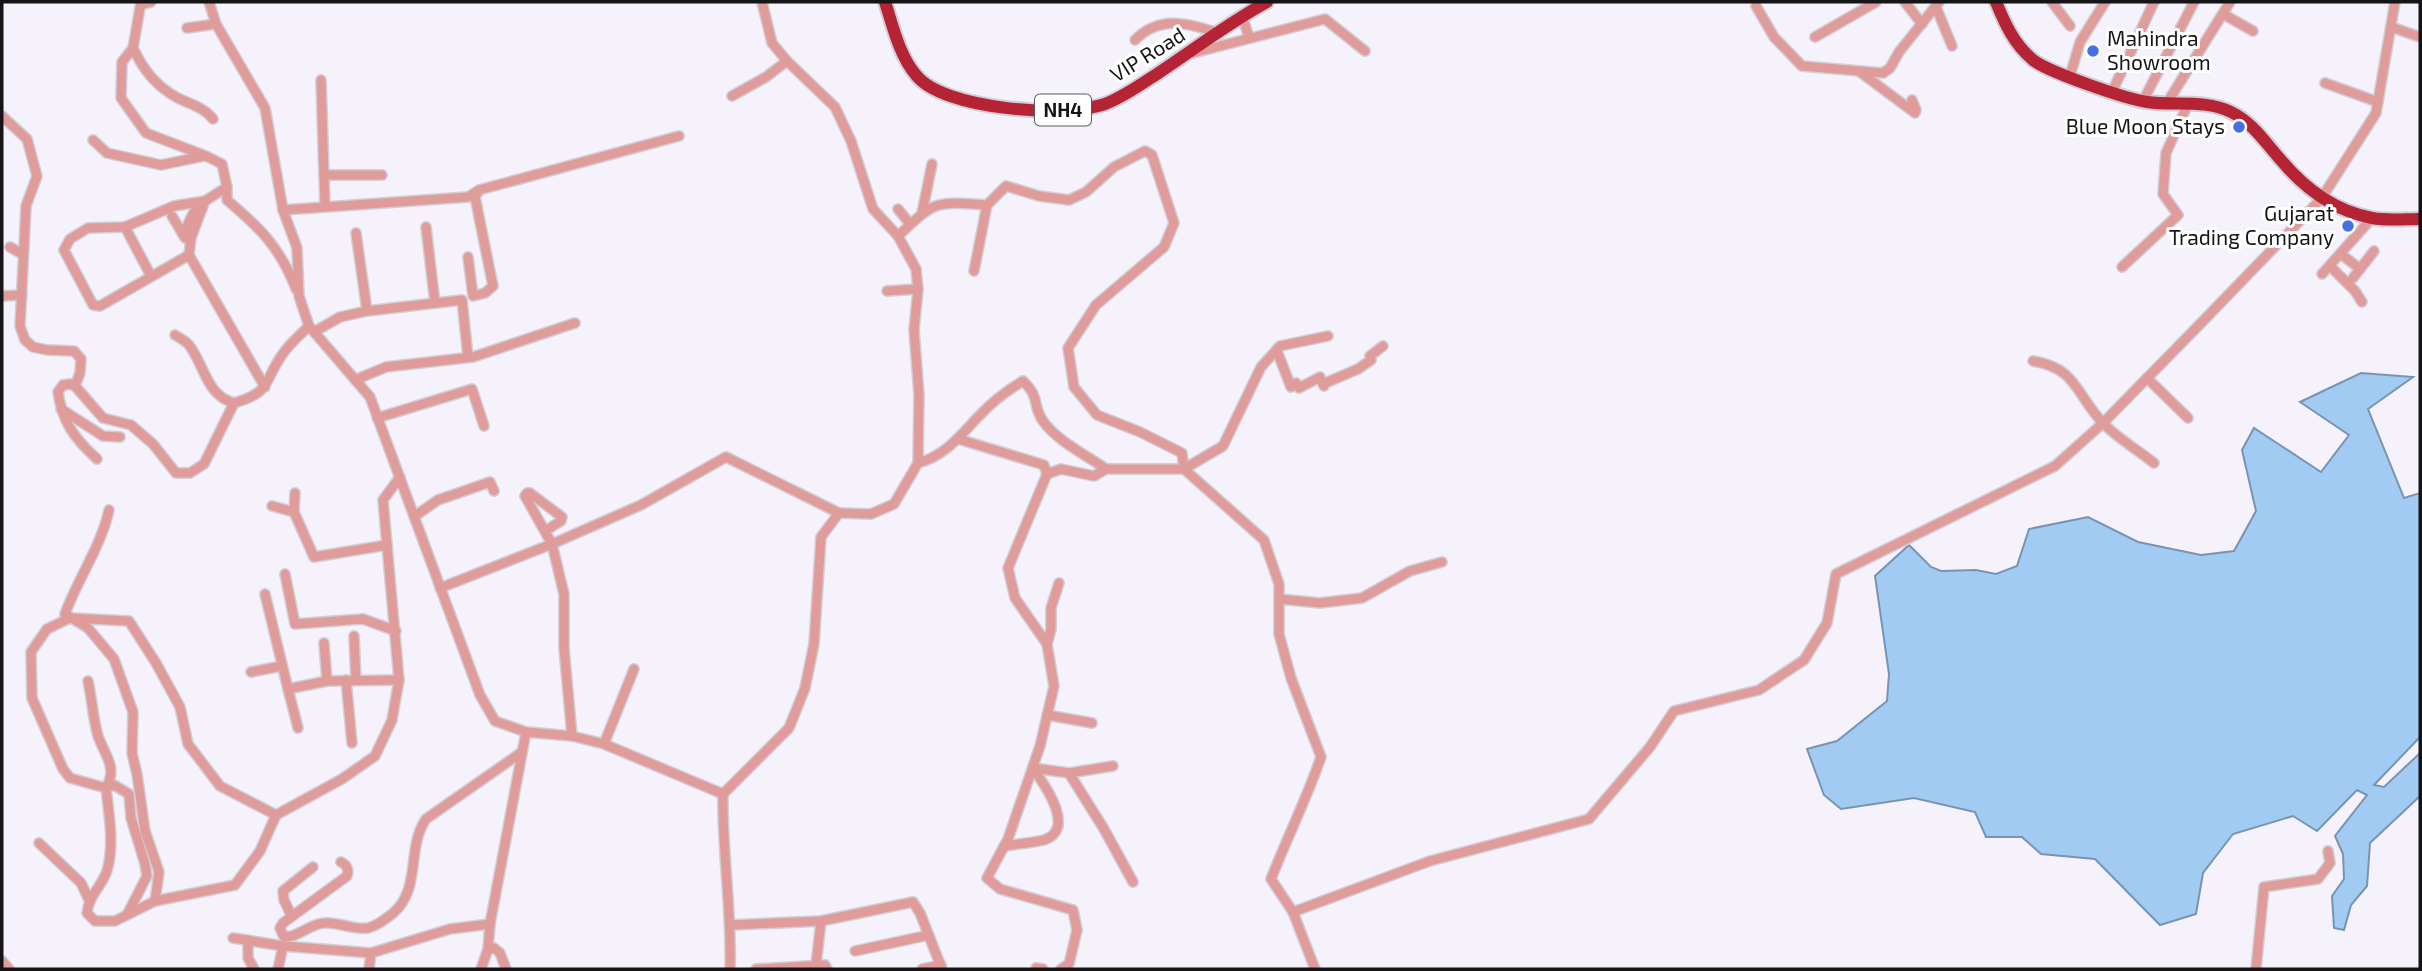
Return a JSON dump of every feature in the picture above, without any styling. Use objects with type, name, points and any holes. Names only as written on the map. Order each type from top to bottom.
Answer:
[{"type":"highway","name":"VIP Road","points":[[885,2],[901,50],[916,76],[930,88],[966,102],[1011,108],[1081,110],[1106,104],[1141,84],[1267,2]]},
{"type":"highway","points":[[1996,2],[2015,42],[2035,62],[2143,101],[2205,104],[2230,111],[2247,122],[2299,180],[2321,199],[2372,218],[2420,219]]},
{"type":"street","points":[[151,2],[141,3],[133,48],[122,62],[121,98],[146,132],[222,164],[227,200],[263,231],[289,270],[311,329],[370,397],[480,695],[495,721],[526,732],[572,736],[604,744],[723,794]]},
{"type":"street","points":[[209,2],[216,24],[265,108],[283,210],[297,248],[299,296]]},
{"type":"street","points":[[440,588],[642,505],[726,457],[839,513],[871,514],[894,503],[918,463],[919,395],[914,330],[918,289],[916,268],[898,236],[873,209],[851,141],[835,107],[772,43],[762,2]]},
{"type":"street","points":[[1815,37],[1876,2]]},
{"type":"street","points":[[1905,2],[1922,24]]},
{"type":"street","points":[[2052,2],[2070,26]]},
{"type":"street","points":[[2070,76],[2080,42],[2105,2]]},
{"type":"street","points":[[2112,92],[2154,2]]},
{"type":"street","points":[[2143,101],[2194,2]]},
{"type":"street","points":[[2167,103],[2230,2]]},
{"type":"street","points":[[1293,912],[1430,861],[1589,819],[1650,747],[1674,711],[1759,690],[1804,660],[1827,623],[1836,574],[2055,466],[2147,379],[2321,199],[2376,113],[2395,2]]},
{"type":"street","points":[[1756,6],[1774,37],[1802,66],[1883,72],[1890,68],[1899,52],[1937,4]]},
{"type":"street","points":[[1937,4],[1952,46]]},
{"type":"street","points":[[2223,14],[2253,30]]},
{"type":"street","points":[[1242,16],[1249,37]]},
{"type":"street","points":[[1186,54],[1325,19],[1364,51]]},
{"type":"street","points":[[1135,40],[1144,30],[1165,22],[1193,24],[1219,33]]},
{"type":"street","points":[[187,28],[216,24]]},
{"type":"street","points":[[2391,27],[2420,37]]},
{"type":"street","points":[[133,48],[141,66],[155,82],[176,97],[208,112],[214,119]]},
{"type":"street","points":[[732,96],[766,77],[787,61]]},
{"type":"street","points":[[1858,71],[1915,113],[1912,100]]},
{"type":"street","points":[[321,80],[326,207]]},
{"type":"street","points":[[2325,83],[2378,102]]},
{"type":"street","points":[[2122,267],[2178,215],[2163,194],[2166,153],[2188,104]]},
{"type":"street","points":[[2,116],[27,139],[37,176],[26,206],[20,326],[26,340],[33,347],[74,351],[81,359],[75,386]]},
{"type":"street","points":[[283,210],[468,197],[478,190],[679,136]]},
{"type":"street","points":[[93,140],[107,153],[161,165],[206,156]]},
{"type":"street","points":[[974,271],[987,205],[1006,186],[1039,196],[1069,200],[1086,192],[1114,167],[1145,151],[1152,155],[1174,223],[1164,247],[1096,305],[1068,348],[1074,387],[1097,415],[1182,453],[1184,469],[1264,540],[1279,584],[1279,634],[1291,678],[1321,757],[1271,879],[1293,912],[1315,969]]},
{"type":"street","points":[[922,213],[932,164]]},
{"type":"street","points":[[324,175],[382,174]]},
{"type":"street","points":[[172,216],[184,237],[194,212],[227,187]]},
{"type":"street","points":[[468,257],[473,296],[485,293],[493,286],[475,197],[478,190]]},
{"type":"street","points":[[898,236],[929,207],[949,201],[987,205]]},
{"type":"street","points":[[189,255],[100,306],[93,305],[64,250],[70,239],[88,228],[125,227],[174,206],[203,204]]},
{"type":"street","points":[[203,204],[191,237],[189,255],[265,387]]},
{"type":"street","points":[[898,209],[910,224]]},
{"type":"street","points":[[2322,274],[2372,218]]},
{"type":"street","points":[[125,227],[151,276]]},
{"type":"street","points":[[426,227],[435,303]]},
{"type":"street","points":[[356,233],[367,311]]},
{"type":"street","points":[[10,247],[22,254]]},
{"type":"street","points":[[2353,278],[2375,251]]},
{"type":"street","points":[[2341,254],[2360,269]]},
{"type":"street","points":[[2330,266],[2362,302]]},
{"type":"street","points":[[887,292],[918,289]]},
{"type":"street","points":[[2,296],[22,295]]},
{"type":"street","points":[[175,335],[188,344],[222,400],[234,403],[253,398],[265,387],[282,355],[311,329],[340,317],[367,311],[462,300],[468,358]]},
{"type":"street","points":[[355,380],[386,367],[468,358],[575,323]]},
{"type":"street","points":[[1047,474],[1061,469],[1094,476],[1106,469],[1184,469],[1223,446],[1261,367],[1280,346],[1328,336]]},
{"type":"street","points":[[1277,351],[1291,387],[1296,383],[1299,387],[1320,377],[1324,385],[1358,369],[1371,360],[1370,356],[1383,346]]},
{"type":"street","points":[[2033,361],[2049,363],[2066,373],[2103,423],[2154,463]]},
{"type":"street","points":[[2147,379],[2188,418]]},
{"type":"street","points":[[918,463],[933,459],[958,439],[1003,393],[1023,382],[1034,391],[1041,419],[1058,436],[1106,469]]},
{"type":"street","points":[[97,458],[68,428],[58,392],[63,385],[75,386],[103,418],[131,425],[177,473],[190,473],[204,464],[234,403]]},
{"type":"street","points":[[377,418],[472,389],[484,425]]},
{"type":"street","points":[[61,409],[103,436],[120,438]]},
{"type":"street","points":[[958,439],[1044,465],[1047,474],[1008,568],[1015,597],[1047,644]]},
{"type":"street","points":[[88,681],[98,736],[109,758],[111,779],[106,788],[111,834],[108,870],[89,900],[87,912],[95,921],[115,921],[155,901],[235,885],[260,851],[276,815],[342,779],[375,757],[392,720],[399,680],[383,500],[400,477]]},
{"type":"street","points":[[415,516],[438,500],[490,482],[495,491]]},
{"type":"street","points":[[295,493],[294,512],[314,557],[387,545]]},
{"type":"street","points":[[545,531],[561,521],[562,517],[527,493],[525,496],[552,544],[564,594],[564,648],[572,736]]},
{"type":"street","points":[[272,506],[294,512]]},
{"type":"street","points":[[109,510],[105,531],[65,614],[88,628],[114,659],[133,712],[132,753],[138,774],[145,831],[159,872],[155,901]]},
{"type":"street","points":[[730,969],[731,925],[722,839],[723,794],[789,728],[805,688],[814,644],[821,537],[839,513]]},
{"type":"street","points":[[1279,599],[1320,603],[1362,598],[1410,570],[1442,562]]},
{"type":"street","points":[[285,574],[295,624],[363,619],[396,631]]},
{"type":"street","points":[[1059,583],[1051,608],[1051,629],[1047,644],[1054,686],[1047,715],[1033,768],[1004,846],[987,878],[1000,890],[1073,910],[1077,930],[1069,964],[1061,969]]},
{"type":"street","points":[[265,594],[298,728]]},
{"type":"street","points":[[127,915],[147,876],[131,818],[129,794],[114,785],[106,788],[69,778],[63,769],[32,698],[31,652],[47,629],[70,618],[129,621],[180,707],[188,744],[220,786],[276,815]]},
{"type":"street","points":[[352,743],[351,680],[354,636]]},
{"type":"street","points":[[324,643],[327,681]]},
{"type":"street","points":[[251,672],[282,666]]},
{"type":"street","points":[[604,744],[635,669]]},
{"type":"street","points":[[288,689],[327,681],[399,680]]},
{"type":"street","points":[[1047,715],[1092,723]]},
{"type":"street","points":[[481,969],[488,949],[490,924],[526,732]]},
{"type":"street","points":[[341,862],[348,871],[344,880],[291,915],[280,928],[284,937],[327,922],[358,929],[381,923],[397,910],[408,893],[419,830],[426,819],[522,752]]},
{"type":"street","points":[[1033,768],[1069,774],[1113,766]]},
{"type":"street","points":[[1004,846],[1046,839],[1056,831],[1059,814],[1033,768]]},
{"type":"street","points":[[1069,774],[1133,882]]},
{"type":"street","points":[[39,843],[81,883],[89,900]]},
{"type":"street","points":[[2256,969],[2264,887],[2318,879],[2330,863],[2329,851]]},
{"type":"street","points":[[291,915],[283,891],[313,867]]},
{"type":"street","points":[[731,925],[821,921],[913,902],[941,967],[922,969]]},
{"type":"street","points":[[816,965],[821,921]]},
{"type":"street","points":[[233,938],[283,946],[371,953],[450,929],[490,924]]},
{"type":"street","points":[[855,951],[929,935]]},
{"type":"street","points":[[248,940],[248,958],[254,969]]},
{"type":"street","points":[[278,969],[283,946]]},
{"type":"street","points":[[488,949],[495,948],[500,953],[506,969]]},
{"type":"street","points":[[369,969],[371,953]]},
{"type":"street","points":[[2,961],[9,969]]},
{"type":"street","points":[[756,969],[816,965],[825,965],[827,969]]},
{"type":"water","points":[[2361,373],[2413,377],[2368,409],[2404,498],[2420,493],[2420,737],[2374,785],[2384,787],[2420,753],[2420,796],[2370,843],[2367,886],[2351,905],[2344,930],[2334,928],[2332,896],[2344,879],[2343,854],[2335,836],[2367,795],[2357,790],[2317,831],[2293,816],[2233,834],[2203,873],[2196,914],[2160,925],[2095,859],[2041,854],[2022,837],[1986,837],[1975,812],[1914,798],[1841,809],[1824,795],[1807,749],[1837,741],[1887,701],[1889,674],[1875,576],[1909,545],[1931,567],[1941,571],[1976,570],[1996,574],[2017,566],[2029,529],[2088,517],[2138,542],[2201,555],[2234,551],[2256,511],[2242,450],[2254,428],[2321,472],[2349,435],[2300,402]]},
{"type":"place","name":"Mahindra Showroom","points":[[2093,51]]},
{"type":"place","name":"Blue Moon Stays","points":[[2239,127]]},
{"type":"place","name":"Gujarat Trading Company","points":[[2348,226]]}]
